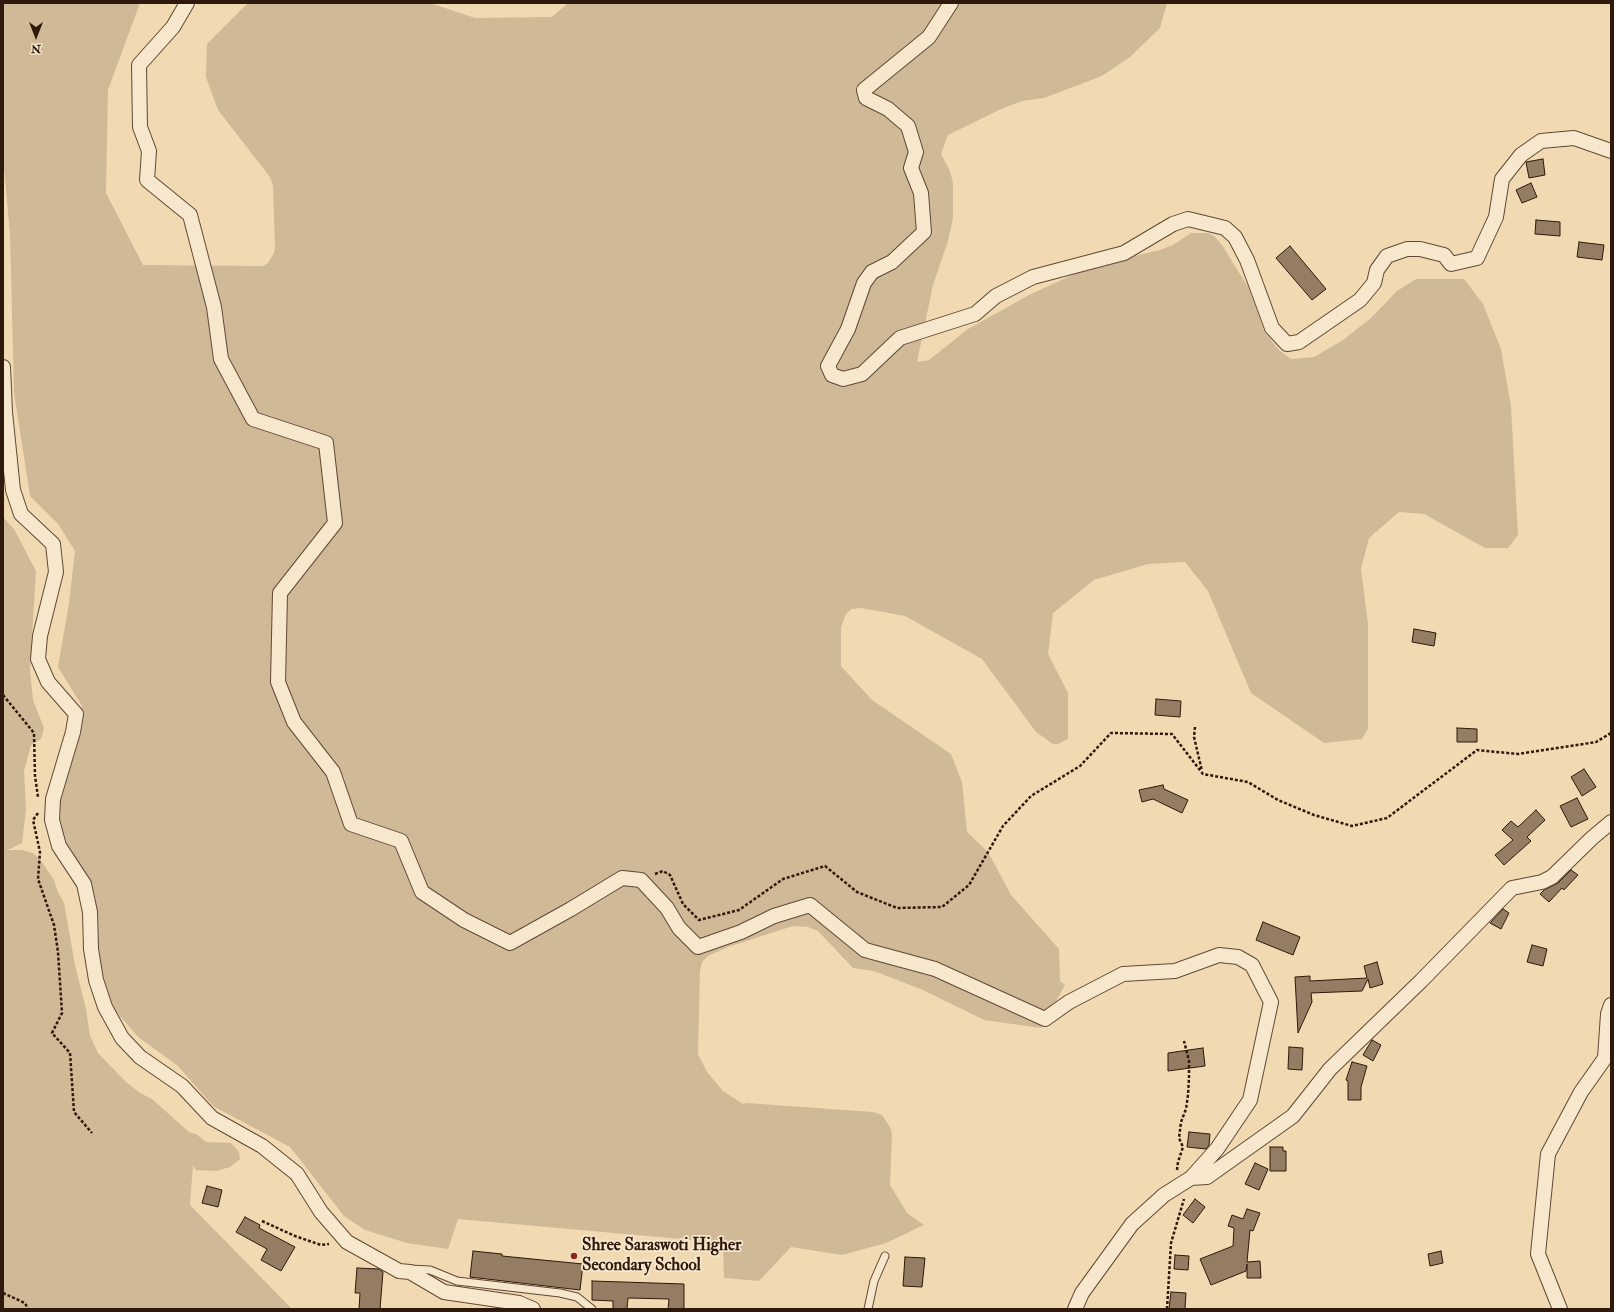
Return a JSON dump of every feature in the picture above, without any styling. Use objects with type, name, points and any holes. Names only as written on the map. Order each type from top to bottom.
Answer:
[{"type":"street","points":[[187,3],[173,27],[139,65],[140,127],[149,151],[147,180],[190,215],[214,308],[222,358],[253,419],[326,443],[335,523],[280,593],[278,682],[294,722],[333,772],[351,824],[401,841],[422,892],[464,920],[510,943],[571,909],[622,878],[641,880],[667,908],[679,928],[698,947],[740,932],[774,916],[810,905],[864,950],[935,969],[1045,1019],[1069,1002],[1123,974],[1175,971],[1219,955],[1238,957],[1252,965],[1271,1002],[1250,1100],[1217,1149],[1191,1178],[1164,1195],[1132,1224],[1082,1293],[1075,1309]]},
{"type":"street","points":[[951,3],[929,37],[864,90],[866,98],[888,109],[908,126],[916,152],[911,168],[922,193],[924,232],[892,262],[872,272],[864,283],[848,328],[828,366],[832,375],[843,379],[862,374],[900,338],[975,314],[996,296],[1033,277],[1124,253],[1173,224],[1188,219],[1225,228],[1235,237],[1247,260],[1272,328],[1287,344],[1299,342],[1360,300],[1374,283],[1377,270],[1387,256],[1407,249],[1420,249],[1444,255],[1452,264],[1478,258],[1496,217],[1502,179],[1521,155],[1541,141],[1574,138],[1611,151]]},
{"type":"street","points":[[3,367],[5,412],[13,490],[21,514],[53,544],[56,572],[40,636],[38,659],[48,682],[76,714],[73,732],[53,799],[52,820],[59,846],[84,884],[90,912],[91,949],[96,980],[105,1007],[122,1038],[140,1057],[182,1086],[212,1118],[262,1146],[297,1174],[321,1212],[347,1242],[399,1271],[410,1272],[444,1292],[519,1303],[533,1309]]},
{"type":"street","points":[[1191,1178],[1207,1177],[1293,1116],[1330,1069],[1421,981],[1512,888],[1542,882],[1552,877],[1592,838],[1611,822]]},
{"type":"street","points":[[1560,1309],[1538,1254],[1548,1154],[1581,1092],[1605,1058],[1608,1014],[1611,1005]]},
{"type":"lane","points":[[868,1309],[874,1281],[885,1256]]},
{"type":"lane","points":[[392,1267],[430,1270],[457,1281],[560,1293],[577,1298],[592,1309]]},
{"type":"path","points":[[3,695],[34,733],[35,776],[39,802]]},
{"type":"path","points":[[1195,727],[1194,737],[1203,774]]},
{"type":"path","points":[[641,880],[663,871],[670,875],[683,904],[699,920],[739,910],[783,879],[825,866],[856,892],[897,908],[942,907],[969,885],[1003,826],[1026,801],[1031,796],[1080,766],[1111,732],[1172,734],[1203,774],[1248,782],[1278,800],[1314,815],[1352,826],[1387,818],[1477,750],[1518,754],[1596,742],[1611,733]]},
{"type":"path","points":[[40,808],[33,820],[40,852],[38,879],[54,925],[58,952],[62,1013],[52,1033],[70,1053],[74,1112],[92,1133]]},
{"type":"path","points":[[1177,1171],[1178,1162],[1183,1147],[1179,1138],[1181,1122],[1186,1108],[1189,1078],[1188,1061],[1184,1041]]},
{"type":"path","points":[[1167,1309],[1171,1242],[1191,1178]]},
{"type":"path","points":[[262,1221],[295,1236],[321,1245],[347,1242]]},
{"type":"path","points":[[3,1293],[26,1303],[28,1309]]},
{"type":"shaded area","points":[[3,3],[140,3],[108,90],[106,193],[143,265],[263,266],[268,263],[274,253],[275,245],[273,186],[270,177],[218,110],[206,77],[207,44],[248,3],[430,3],[475,18],[552,17],[568,3],[1167,3],[1160,28],[1130,57],[1102,76],[1044,98],[1022,101],[999,110],[948,135],[941,154],[950,171],[953,183],[953,218],[948,241],[933,285],[917,362],[929,360],[968,329],[1031,294],[1079,272],[1105,263],[1160,250],[1173,245],[1191,233],[1208,233],[1214,236],[1222,245],[1248,287],[1265,333],[1280,351],[1291,359],[1314,357],[1343,340],[1371,318],[1397,291],[1416,279],[1464,279],[1483,304],[1501,349],[1511,406],[1518,535],[1508,548],[1485,548],[1424,514],[1399,512],[1369,538],[1361,569],[1368,624],[1368,729],[1362,739],[1324,743],[1251,693],[1208,591],[1185,562],[1148,564],[1094,580],[1053,613],[1048,654],[1068,693],[1068,739],[1058,744],[1053,744],[1036,732],[982,659],[905,616],[861,608],[851,609],[846,614],[841,627],[841,666],[872,700],[951,754],[962,782],[967,832],[988,852],[1011,895],[1059,949],[1060,981],[1065,985],[1041,1028],[984,1020],[923,990],[874,971],[853,968],[818,931],[808,927],[793,926],[728,947],[708,956],[702,962],[700,971],[698,1054],[707,1072],[723,1091],[743,1104],[747,1103],[873,1112],[882,1115],[890,1127],[892,1134],[890,1185],[907,1213],[924,1225],[886,1243],[842,1255],[791,1247],[759,1281],[724,1278],[723,1247],[703,1241],[458,1219],[448,1249],[407,1243],[365,1230],[344,1216],[290,1147],[213,1106],[178,1066],[138,1037],[108,1002],[98,964],[96,916],[49,823],[82,706],[58,667],[69,603],[75,551],[58,524],[30,496],[14,393],[10,235],[3,156]]},
{"type":"shaded area","points":[[3,517],[14,529],[36,571],[30,670],[33,700],[44,728],[41,739],[31,745],[24,771],[26,810],[22,843],[5,850],[21,850],[33,853],[39,858],[54,880],[64,903],[75,965],[86,1009],[90,1036],[98,1053],[125,1081],[140,1093],[152,1099],[189,1132],[196,1134],[206,1142],[231,1143],[239,1152],[240,1159],[230,1167],[216,1171],[196,1170],[193,1165],[190,1205],[292,1309],[3,1309]]},
{"type":"building","points":[[1543,159],[1545,175],[1529,178],[1526,162]]},
{"type":"building","points":[[1531,183],[1537,197],[1522,203],[1516,190]]},
{"type":"building","points":[[1536,220],[1560,222],[1560,236],[1535,234]]},
{"type":"building","points":[[1579,242],[1604,245],[1602,260],[1577,257]]},
{"type":"building","points":[[1290,246],[1326,289],[1312,300],[1276,258]]},
{"type":"building","points":[[1414,629],[1436,633],[1434,646],[1412,642]]},
{"type":"building","points":[[1156,699],[1181,701],[1180,717],[1155,715]]},
{"type":"building","points":[[1457,728],[1477,729],[1477,742],[1457,742]]},
{"type":"building","points":[[1584,769],[1596,787],[1582,796],[1571,777]]},
{"type":"building","points":[[1163,785],[1164,789],[1188,800],[1182,813],[1153,799],[1142,802],[1139,790]]},
{"type":"building","points":[[1577,798],[1588,819],[1571,827],[1560,806]]},
{"type":"building","points":[[1536,810],[1545,820],[1527,837],[1531,841],[1504,865],[1495,855],[1513,840],[1502,830],[1511,821],[1518,827]]},
{"type":"building","points":[[1571,870],[1578,875],[1564,890],[1562,888],[1549,902],[1540,894],[1544,890],[1558,883]]},
{"type":"building","points":[[1503,909],[1509,913],[1501,929],[1490,923]]},
{"type":"building","points":[[1263,922],[1300,937],[1293,955],[1256,940]]},
{"type":"building","points":[[1532,945],[1547,949],[1543,966],[1527,962]]},
{"type":"building","points":[[1377,962],[1383,984],[1370,988],[1368,979],[1362,991],[1311,993],[1312,1002],[1298,1033],[1295,977],[1310,976],[1310,981],[1367,978],[1364,966]]},
{"type":"building","points":[[1372,1040],[1381,1045],[1373,1061],[1363,1055]]},
{"type":"building","points":[[1289,1047],[1303,1048],[1302,1070],[1288,1069]]},
{"type":"building","points":[[1203,1048],[1205,1066],[1168,1071],[1168,1053]]},
{"type":"building","points":[[1352,1062],[1367,1066],[1361,1087],[1361,1100],[1348,1100],[1348,1081],[1346,1080]]},
{"type":"building","points":[[1189,1132],[1210,1134],[1209,1145],[1206,1149],[1187,1147]]},
{"type":"building","points":[[1270,1147],[1283,1147],[1283,1151],[1286,1151],[1286,1171],[1270,1171]]},
{"type":"building","points":[[1255,1163],[1268,1169],[1259,1190],[1245,1184]]},
{"type":"building","points":[[207,1186],[222,1190],[218,1207],[202,1203]]},
{"type":"building","points":[[1195,1199],[1205,1207],[1193,1223],[1183,1215]]},
{"type":"building","points":[[1247,1209],[1260,1213],[1253,1231],[1250,1230],[1247,1262],[1260,1261],[1261,1278],[1247,1278],[1247,1264],[1246,1271],[1211,1285],[1200,1259],[1233,1246],[1234,1228],[1228,1226],[1232,1215],[1243,1219]]},
{"type":"building","points":[[245,1217],[260,1225],[259,1228],[295,1247],[281,1271],[261,1260],[267,1249],[236,1232]]},
{"type":"building","points":[[473,1251],[502,1254],[502,1256],[583,1264],[580,1290],[470,1277]]},
{"type":"building","points":[[1441,1251],[1443,1263],[1430,1266],[1428,1254]]},
{"type":"building","points":[[1175,1255],[1189,1256],[1188,1270],[1174,1269]]},
{"type":"building","points":[[905,1257],[925,1258],[922,1287],[903,1286]]},
{"type":"building","points":[[357,1268],[379,1269],[383,1272],[380,1309],[359,1309],[360,1293],[355,1293]]},
{"type":"building","points":[[592,1281],[684,1284],[684,1309],[668,1309],[669,1299],[628,1298],[627,1309],[613,1309],[613,1301],[592,1300]]},
{"type":"building","points":[[1171,1292],[1186,1293],[1185,1309],[1169,1309]]},
{"type":"place","name":"Shree Saraswoti Higher Secondary School","points":[[574,1256]]}]
